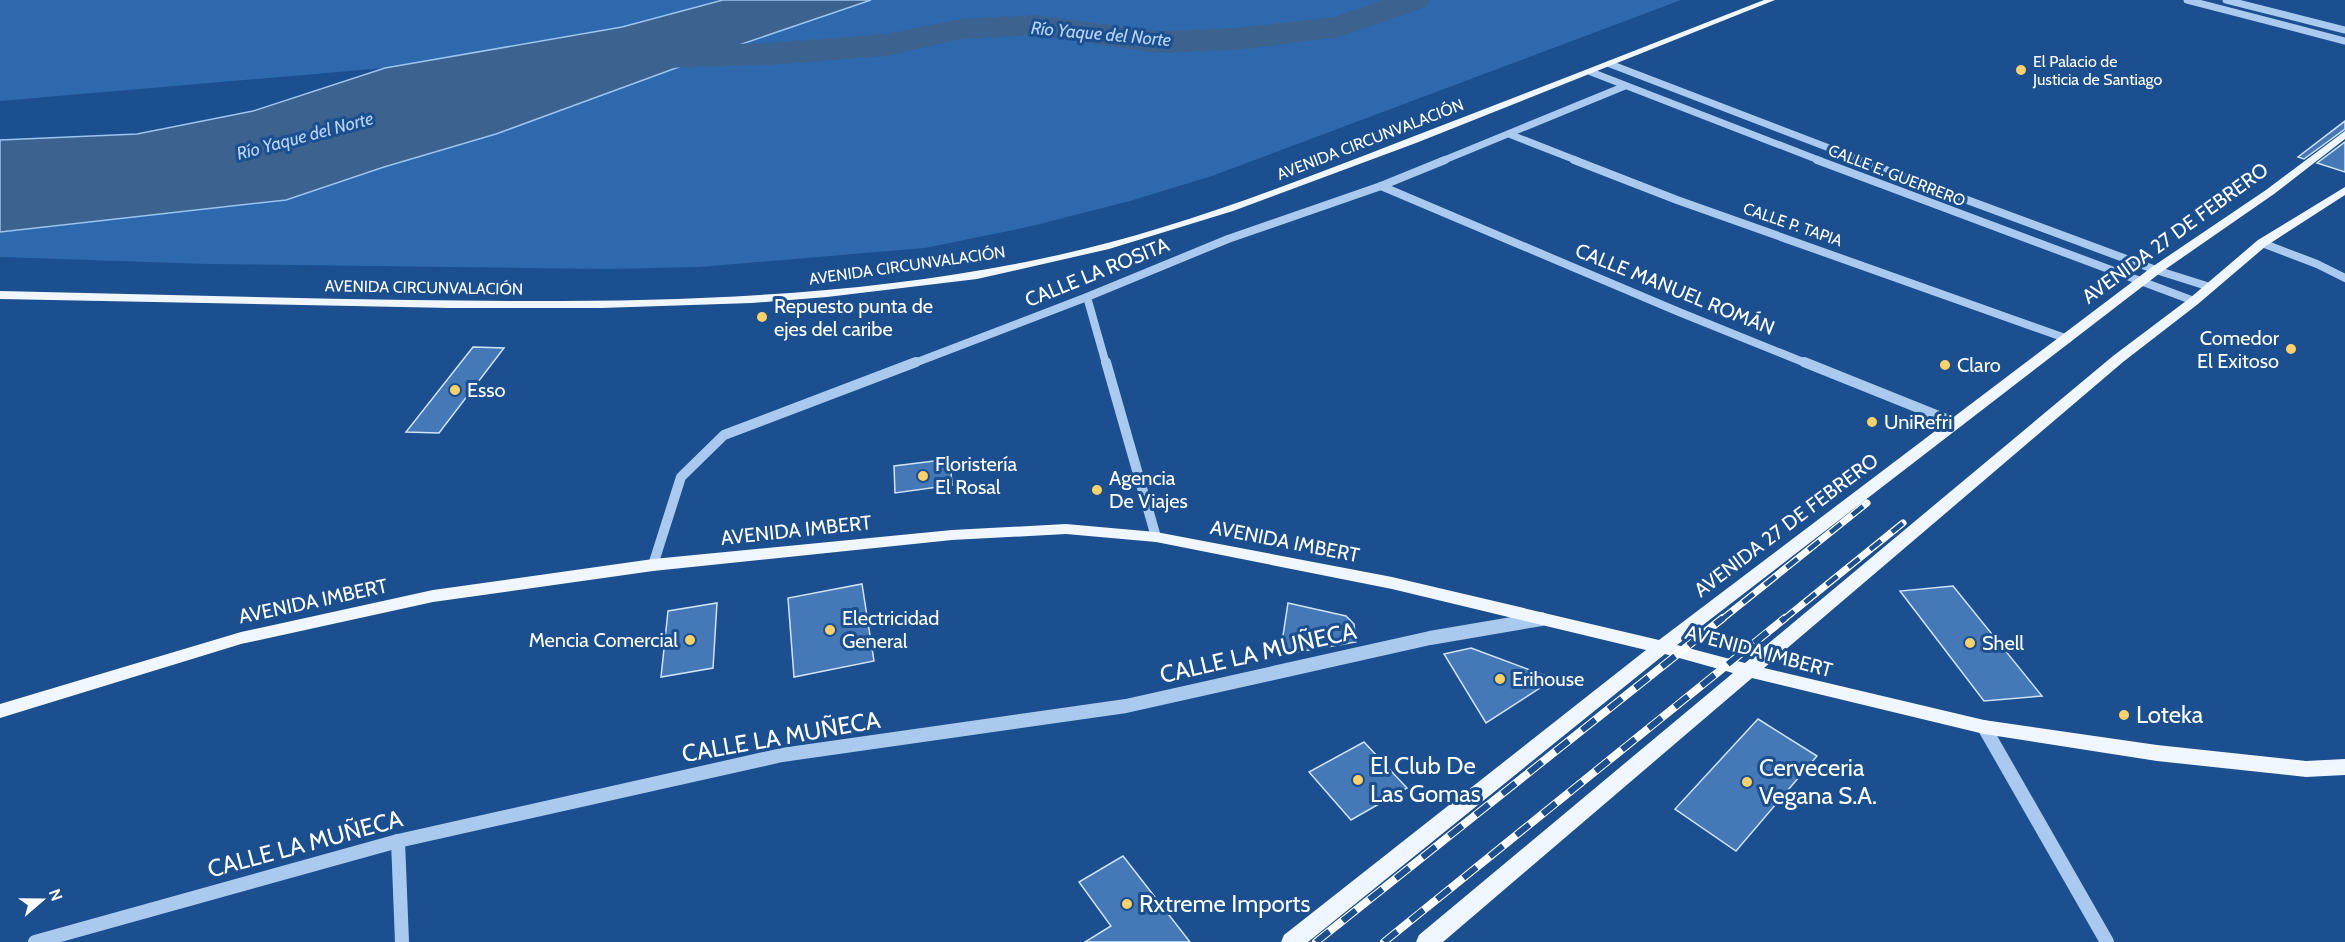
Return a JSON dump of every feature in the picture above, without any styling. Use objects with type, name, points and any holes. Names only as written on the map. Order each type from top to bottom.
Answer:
[{"type":"main road","name":"AVENIDA CIRCUNVALACIÓN","points":[[0,295],[433,304],[636,305],[788,297],[957,278],[1075,254],[1223,212],[1343,169],[1771,0]]},
{"type":"main road","name":"AVENIDA 27 DE FEBRERO","points":[[1292,942],[1662,647],[2142,283],[2156,270],[2270,192],[2345,134]]},
{"type":"main road","points":[[1427,942],[2118,360],[2194,301],[2262,243],[2345,190]]},
{"type":"main road","name":"AVENIDA IMBERT","points":[[0,711],[253,635],[433,596],[653,565],[964,535],[1066,529],[1156,537],[1392,583],[1662,647],[1749,671],[1984,728],[2157,753],[2306,769],[2345,767]]},
{"type":"street","points":[[2187,0],[2345,41]]},
{"type":"street","points":[[2226,0],[2345,30]]},
{"type":"street","name":"CALLE E. GUERRERO","points":[[1610,64],[1710,104],[2156,270],[2210,287]]},
{"type":"street","name":"CALLE E. GUERRERO","points":[[1591,72],[2194,301]]},
{"type":"street","name":"CALLE LA ROSITA","points":[[653,565],[681,477],[724,435],[1087,297],[1228,238],[1381,186],[1625,86]]},
{"type":"street","name":"CALLE P. TAPIA","points":[[1509,134],[1677,200],[2068,339]]},
{"type":"street","name":"CALLE MANUEL ROMÁN","points":[[1381,186],[1679,312],[1956,423]]},
{"type":"street","points":[[2262,243],[2317,264],[2345,278]]},
{"type":"street","points":[[1087,297],[1156,537]]},
{"type":"street","name":"CALLE LA MUÑECA","points":[[35,942],[398,841],[782,755],[1126,706],[1431,638],[1544,619]]},
{"type":"street","points":[[1984,728],[2107,942]]},
{"type":"street","points":[[398,841],[402,942]]},
{"type":"shaded area","points":[[0,0],[723,0],[622,27],[385,68],[0,101]]},
{"type":"shaded area","points":[[871,0],[1681,0],[1212,176],[1130,201],[1032,226],[925,248],[699,267],[609,269],[207,264],[0,257],[0,232],[286,200],[384,167],[496,134],[736,46]]},
{"type":"water","points":[[723,0],[871,0],[736,46],[496,134],[384,167],[286,200],[0,232],[0,140],[137,134],[253,111],[385,68],[622,27]]},
{"type":"building","points":[[2345,121],[2345,129],[2304,159],[2298,157]]},
{"type":"building","points":[[2345,142],[2345,172],[2317,163]]},
{"type":"building","name":"Esso","points":[[473,347],[504,348],[439,433],[406,432]]},
{"type":"building","name":"Floristería El Rosal","points":[[950,459],[952,485],[895,493],[894,466]]},
{"type":"building","name":"Electricidad General","points":[[862,584],[874,661],[794,677],[788,598]]},
{"type":"building","name":"Shell","points":[[1953,586],[2042,696],[1984,701],[1900,591]]},
{"type":"building","name":"Mencia Comercial","points":[[717,603],[713,668],[661,677],[668,611]]},
{"type":"building","points":[[1288,603],[1346,616],[1354,624],[1356,642],[1280,655]]},
{"type":"building","name":"Erihouse","points":[[1471,648],[1554,679],[1486,723],[1444,654]]},
{"type":"building","name":"Cerveceria Vegana S.A.","points":[[1758,719],[1817,756],[1736,851],[1675,809]]},
{"type":"building","name":"El Club De Las Gomas","points":[[1364,742],[1407,788],[1351,820],[1309,772]]},
{"type":"building","name":"Rxtreme Imports","points":[[1123,856],[1190,942],[1085,942],[1111,926],[1079,882]]},
{"type":"waterway","name":"Río Yaque del Norte","points":[[630,58],[768,54],[887,45],[961,29],[1035,25],[1156,42],[1238,39],[1340,27],[1414,0]]},
{"type":"railway","points":[[1721,620],[1867,503]]},
{"type":"railway","points":[[1783,620],[1903,523]]},
{"type":"railway","points":[[1316,942],[1723,618]]},
{"type":"railway","points":[[1384,942],[1785,618]]},
{"type":"place","name":"El Palacio de Justicia de Santiago","points":[[2021,70]]},
{"type":"place","name":"Repuesto punta de ejes del caribe","points":[[762,317]]},
{"type":"place","name":"Comedor El Exitoso","points":[[2291,349]]},
{"type":"place","name":"Claro","points":[[1945,365]]},
{"type":"place","name":"Esso","points":[[455,390]]},
{"type":"place","name":"UniRefri","points":[[1872,422]]},
{"type":"place","name":"Floristería El Rosal","points":[[923,476]]},
{"type":"place","name":"Agencia De Viajes","points":[[1097,490]]},
{"type":"place","name":"Electricidad General","points":[[830,630]]},
{"type":"place","name":"Mencia Comercial","points":[[690,640]]},
{"type":"place","name":"Shell","points":[[1970,643]]},
{"type":"place","name":"Erihouse","points":[[1500,679]]},
{"type":"place","name":"Loteka","points":[[2124,715]]},
{"type":"place","name":"El Club De Las Gomas","points":[[1358,780]]},
{"type":"place","name":"Cerveceria Vegana S.A.","points":[[1747,782]]},
{"type":"place","name":"Rxtreme Imports","points":[[1127,904]]}]
